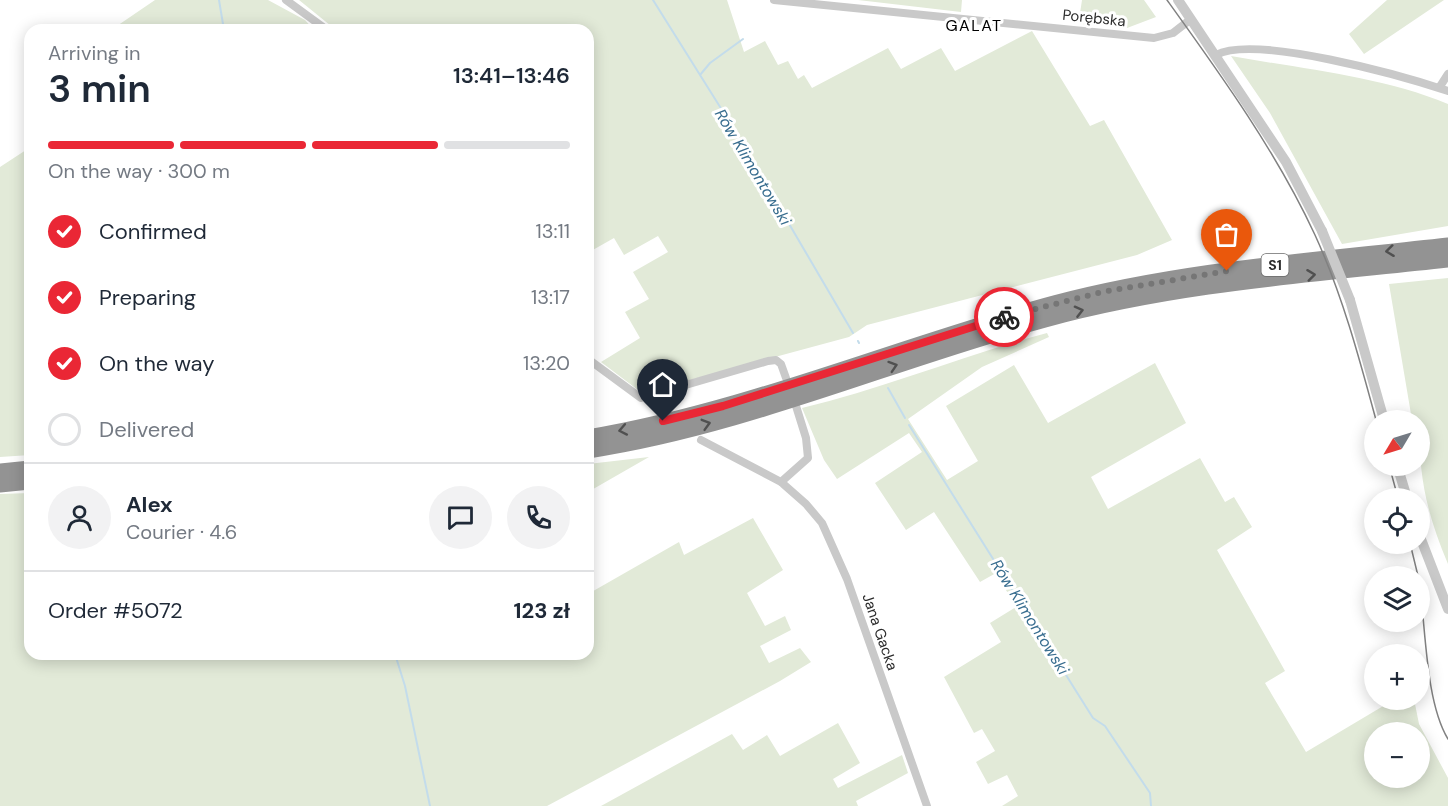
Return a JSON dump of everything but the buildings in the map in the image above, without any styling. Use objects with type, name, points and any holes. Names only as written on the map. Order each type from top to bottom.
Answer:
[{"type":"highway","name":"S1","points":[[594,436],[723,406],[990,321],[1102,292],[1227,271],[1448,245]]},
{"type":"highway","name":"S1","points":[[594,450],[680,432],[997,334],[1089,308],[1211,287],[1448,260]]},
{"type":"highway","points":[[0,471],[24,469]]},
{"type":"highway","points":[[0,485],[24,483]]},
{"type":"street","name":"Porębska","points":[[774,0],[1154,38],[1173,33],[1191,19]]},
{"type":"street","points":[[1178,0],[1286,162],[1322,231],[1350,300],[1381,410]]},
{"type":"street","points":[[290,2],[319,24]]},
{"type":"street","points":[[1216,55],[1234,48],[1276,51],[1351,64],[1448,91]]},
{"type":"street","points":[[1439,88],[1448,74]]},
{"type":"street","points":[[594,363],[641,398],[768,361],[776,360],[781,364],[786,378]]},
{"type":"street","points":[[781,482],[808,458],[806,438],[796,406]]},
{"type":"street","name":"Jana Gacka","points":[[701,440],[781,482],[811,511],[833,544],[927,806]]},
{"type":"street","points":[[1427,554],[1448,609]]},
{"type":"green space","points":[[155,0],[268,0],[309,24],[120,24]]},
{"type":"green space","points":[[299,0],[727,0],[744,52],[765,41],[778,65],[788,61],[798,79],[804,75],[812,88],[888,48],[901,69],[941,48],[955,71],[1032,31],[1090,126],[1104,120],[1172,240],[1137,255],[867,325],[849,337],[642,393],[601,362],[640,338],[625,312],[649,299],[633,272],[668,252],[658,236],[624,255],[614,238],[594,249],[594,24],[329,24]]},
{"type":"green space","points":[[858,0],[962,0],[961,12]]},
{"type":"green space","points":[[1082,0],[1144,0],[1156,17],[1127,28],[1081,24],[1079,20]]},
{"type":"green space","points":[[1387,0],[1444,0],[1364,54],[1349,34]]},
{"type":"green space","points":[[1231,56],[1368,80],[1422,94],[1448,104],[1448,226],[1342,244],[1270,113]]},
{"type":"green space","points":[[24,151],[24,455],[0,457],[0,167]]},
{"type":"green space","points":[[1448,278],[1448,564],[1430,513],[1430,488],[1424,488],[1422,476],[1430,476],[1430,410],[1410,410],[1389,284]]},
{"type":"green space","points":[[1047,333],[1049,337],[982,367],[908,419],[947,480],[978,461],[946,406],[1014,365],[1048,423],[1155,363],[1186,423],[1091,477],[1108,509],[1200,458],[1225,502],[1234,497],[1252,527],[1217,550],[1285,671],[1265,683],[1306,752],[1377,710],[1416,710],[1419,722],[1364,722],[1364,788],[1430,788],[1430,744],[1448,778],[1448,806],[1002,806],[1018,796],[1007,775],[988,784],[976,762],[995,751],[982,729],[974,733],[944,677],[1001,642],[990,623],[1016,607],[996,573],[980,582],[934,512],[906,530],[875,483],[922,452],[909,433],[837,479],[824,460],[802,408],[864,391]]},
{"type":"green space","points":[[649,457],[594,489],[594,463]]},
{"type":"green space","points":[[24,493],[24,660],[594,660],[594,591],[679,542],[684,555],[753,518],[783,570],[747,593],[765,626],[785,616],[791,630],[760,646],[769,663],[800,648],[811,662],[780,681],[547,806],[0,806],[0,494]]},
{"type":"green space","points":[[838,723],[860,763],[833,779],[838,788],[902,755],[908,773],[856,801],[858,806],[601,806],[732,734],[743,750],[767,735],[780,756]]},
{"type":"waterway","points":[[219,0],[223,24]]},
{"type":"waterway","name":"Rów Klimontowski","points":[[653,0],[727,118],[853,333]]},
{"type":"waterway","points":[[700,75],[710,63],[743,39]]},
{"type":"waterway","name":"Rów Klimontowski","points":[[888,388],[905,418]]},
{"type":"waterway","name":"Rów Klimontowski","points":[[909,425],[1093,718],[1105,726],[1150,793],[1151,806]]},
{"type":"waterway","points":[[397,660],[405,686],[430,806]]},
{"type":"tram line","points":[[1167,0],[1247,114],[1300,204],[1325,257],[1342,303],[1373,410]]},
{"type":"tram line","points":[[1392,476],[1395,488]]},
{"type":"tram line","points":[[1413,554],[1416,566]]},
{"type":"tram line","points":[[1425,632],[1435,705],[1448,739]]},
{"type":"way so far","points":[[1004,317],[1155,281],[1227,271]]},
{"type":"district","name":"GALAT","points":[[974,25]]},
{"type":"route","points":[[663,421],[723,406],[1004,317]]}]
